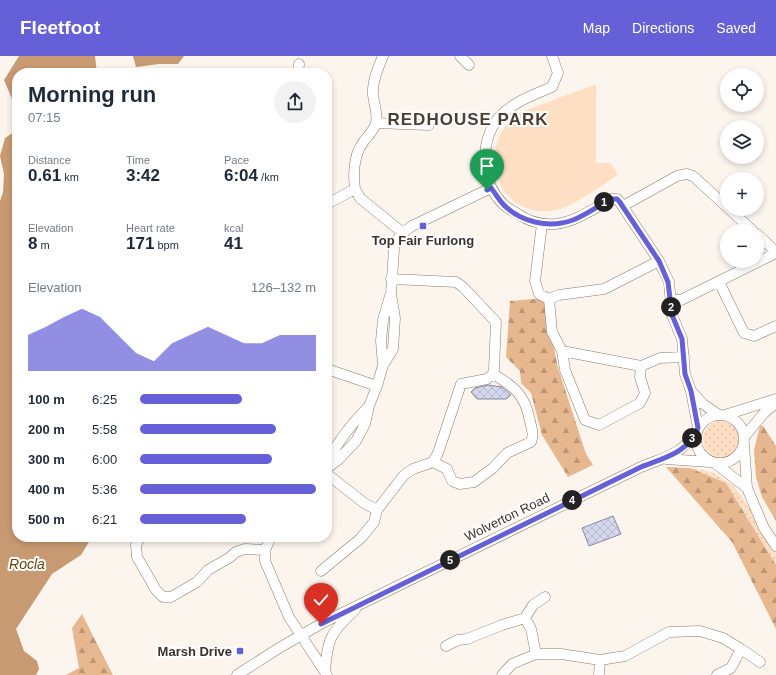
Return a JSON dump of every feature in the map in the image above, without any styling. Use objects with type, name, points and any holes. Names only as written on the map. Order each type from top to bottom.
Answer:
[{"type":"street","points":[[383,56],[376,74],[373,93],[376,123],[356,157],[353,174],[355,189],[360,198],[403,233]]},
{"type":"street","points":[[460,56],[469,65]]},
{"type":"street","points":[[552,56],[558,73],[552,87],[523,99],[508,108],[494,124],[486,144],[485,166],[491,188],[502,203],[511,210],[525,219],[542,224],[556,224],[573,220],[611,199],[617,199],[623,206],[659,261],[668,282],[672,315],[682,339],[685,374],[691,391],[697,430],[695,439],[699,453],[747,488]]},
{"type":"street","points":[[376,123],[429,125]]},
{"type":"street","points":[[623,206],[677,176],[687,174],[693,176],[720,201]]},
{"type":"street","points":[[332,464],[356,441],[365,424],[369,406],[383,365],[393,349],[395,318],[391,294],[391,278],[396,241],[412,226],[491,188]]},
{"type":"street","points":[[332,201],[355,189]]},
{"type":"street","points":[[737,216],[745,224]]},
{"type":"street","points":[[542,224],[535,281],[538,294],[548,299],[560,295],[604,289],[659,261]]},
{"type":"street","points":[[670,300],[681,300],[776,253],[764,241]]},
{"type":"street","points":[[322,571],[361,538],[374,522],[377,510],[404,475],[433,462],[438,453],[461,384],[487,379],[493,374],[496,322],[463,287],[456,282],[391,278]]},
{"type":"street","points":[[719,282],[744,333],[754,336],[776,326]]},
{"type":"street","points":[[548,299],[552,332],[562,351],[565,370],[585,420],[599,425],[640,403],[645,393],[640,377],[641,366]]},
{"type":"street","points":[[562,351],[641,366],[660,358],[684,357]]},
{"type":"street","points":[[332,371],[377,386]]},
{"type":"street","points":[[433,462],[447,469],[452,481],[460,484],[474,482],[493,468],[507,453],[531,442],[533,437],[527,406],[520,394],[508,383],[493,374]]},
{"type":"street","points":[[691,391],[703,404],[722,415],[732,418],[738,423],[742,430],[747,488],[764,528],[776,546]]},
{"type":"street","points":[[697,430],[707,419],[776,398]]},
{"type":"street","points":[[713,463],[724,464],[737,457],[742,450],[744,440],[764,413],[776,403]]},
{"type":"street","points":[[332,452],[336,444],[349,426],[369,406]]},
{"type":"street","name":"Wolverton Road","points":[[237,675],[302,635],[369,599],[641,467],[666,459],[686,446],[697,430]]},
{"type":"street","name":"Wolverton Road","points":[[666,459],[713,463]]},
{"type":"street","points":[[332,478],[364,503],[377,510]]},
{"type":"street","points":[[138,542],[136,545],[137,557],[156,590],[163,597],[171,596],[197,582],[208,570],[236,552],[245,550],[265,550]]},
{"type":"street","points":[[269,542],[265,550],[265,561],[289,617],[326,673]]},
{"type":"street","points":[[446,646],[458,640],[467,639],[502,625],[525,618],[533,605],[545,598]]},
{"type":"street","points":[[326,673],[326,655],[330,640],[345,620],[369,599]]},
{"type":"street","points":[[525,618],[531,629],[536,654]]},
{"type":"street","points":[[502,675],[512,664],[536,654],[560,654],[600,660],[625,656],[668,632],[700,630],[723,638],[760,662]]},
{"type":"street","points":[[717,675],[731,668],[740,649]]},
{"type":"street","points":[[599,675],[600,660]]},
{"type":"shaded area","points":[[596,84],[596,163],[611,163],[618,175],[595,191],[558,210],[533,210],[518,204],[506,194],[498,180],[495,165],[495,149],[501,133],[512,119],[520,113]]},
{"type":"shaded area","points":[[725,421],[734,426],[738,432],[738,446],[734,452],[725,457],[717,457],[708,452],[704,446],[703,435],[708,426],[714,422]]},
{"type":"shaded area","points":[[690,468],[712,472],[734,486],[776,546],[776,565],[726,483]]},
{"type":"green space","points":[[544,298],[558,368],[586,454],[593,465],[568,477],[542,435],[531,393],[521,383],[520,371],[506,357],[510,301]]},
{"type":"green space","points":[[760,426],[763,426],[776,446],[776,521],[762,497],[756,477],[754,450]]},
{"type":"green space","points":[[666,467],[690,468],[726,483],[776,565],[776,629],[732,542]]},
{"type":"green space","points":[[82,614],[113,675],[66,675],[79,668],[72,628]]},
{"type":"water","points":[[19,56],[95,56],[96,68],[12,68],[12,99],[4,80]]},
{"type":"water","points":[[133,56],[184,56],[178,64],[159,64],[136,67]]},
{"type":"water","name":"Rocla","points":[[12,133],[12,542],[89,542],[81,555],[52,574],[16,629],[24,651],[37,661],[39,669],[36,675],[0,675],[0,201],[3,192],[4,174],[0,156],[5,138]]},
{"type":"building","points":[[488,385],[502,387],[511,395],[506,399],[477,399],[471,392],[475,388]]},
{"type":"building","points":[[613,516],[621,534],[589,546],[582,528]]},
{"type":"place","name":"Top Fair Furlong","points":[[423,226]]},
{"type":"place","name":"Marsh Drive","points":[[240,651]]},
{"type":"district","name":"REDHOUSE PARK","points":[[468,119]]},
{"type":"route","points":[[321,624],[369,599],[641,467],[666,459],[686,446],[698,428],[691,391],[685,374],[682,339],[672,315],[668,282],[659,261],[619,201],[617,199],[611,199],[573,220],[556,224],[542,224],[525,219],[502,203],[491,188],[487,190]]}]
